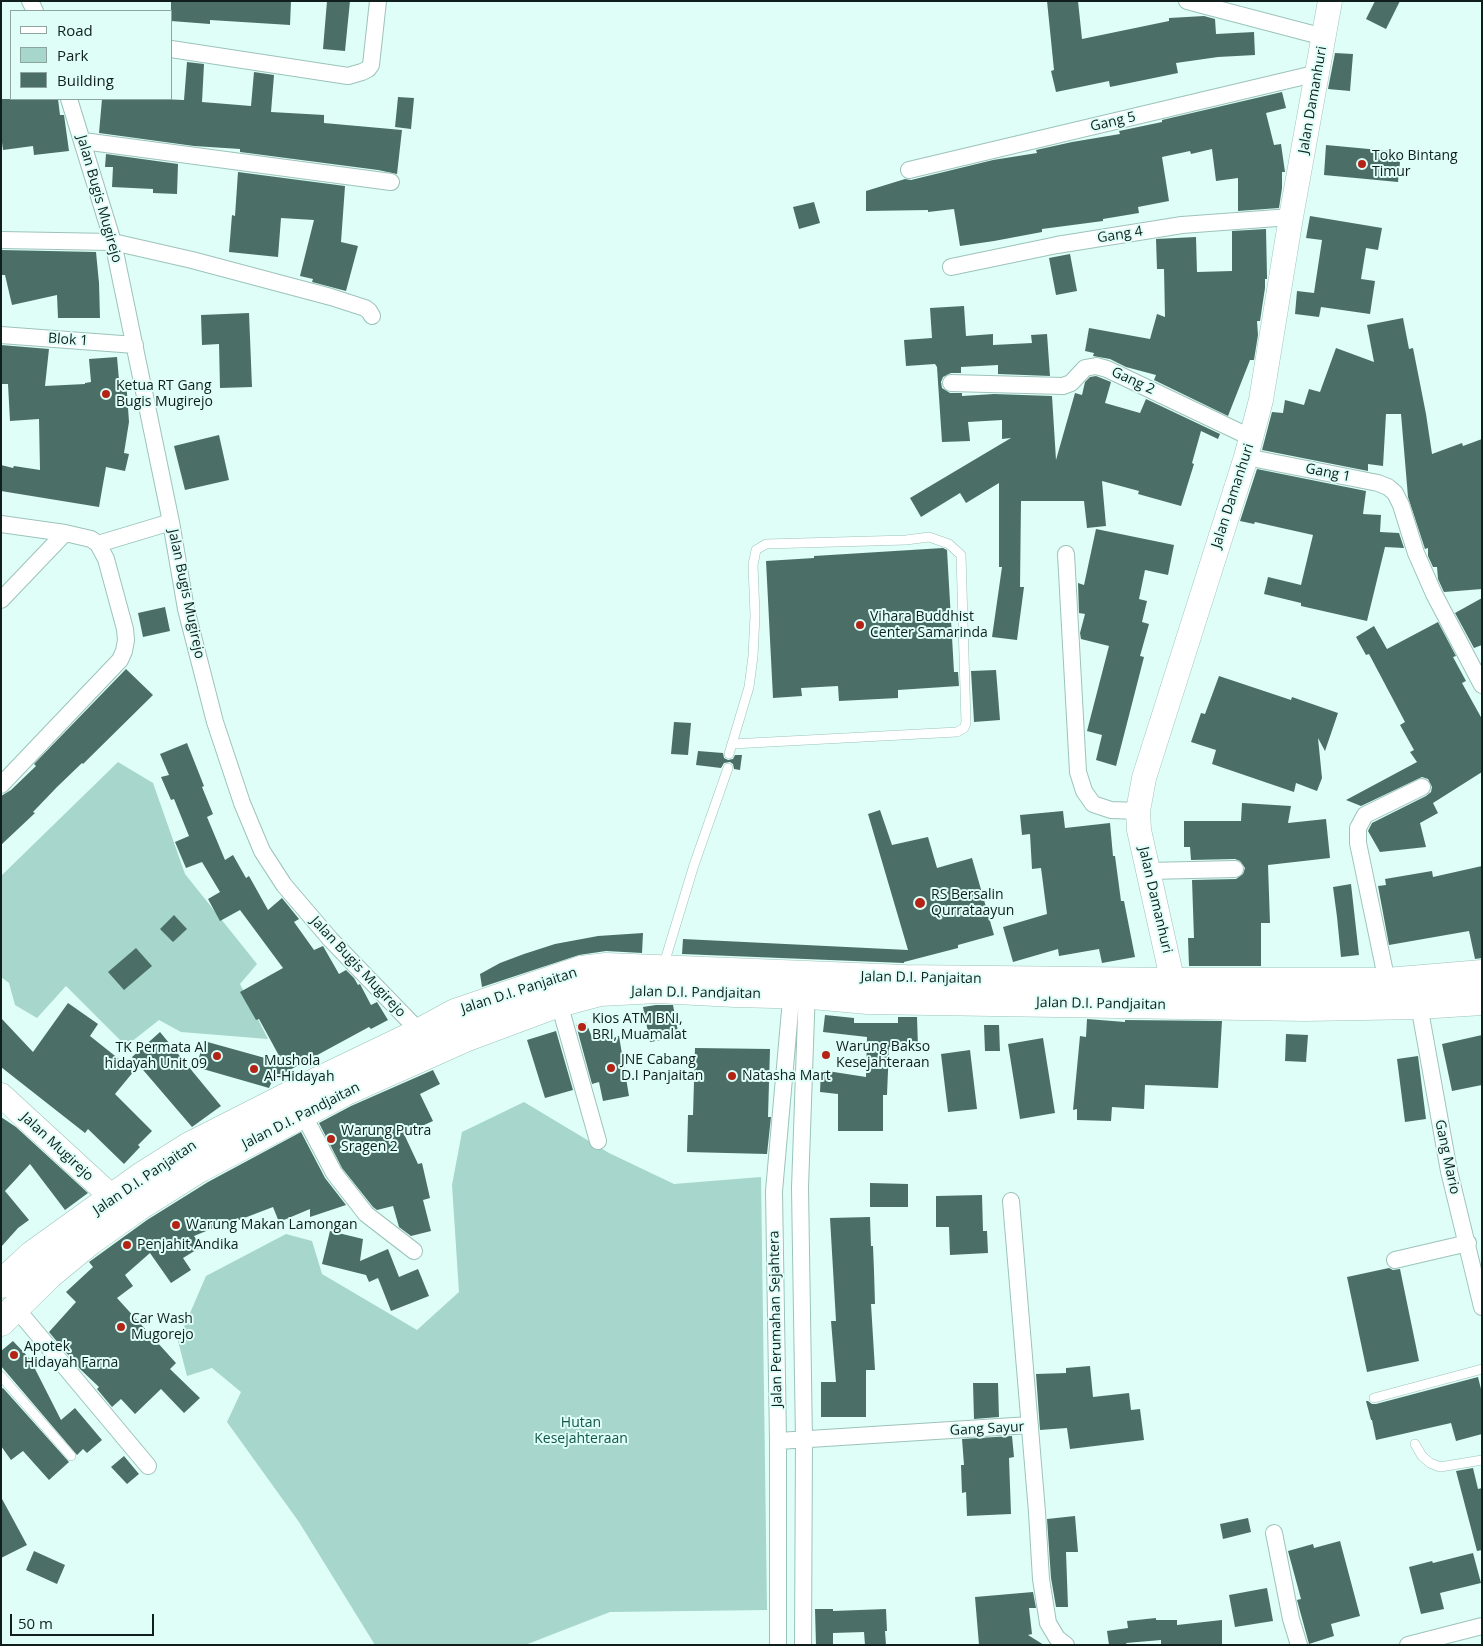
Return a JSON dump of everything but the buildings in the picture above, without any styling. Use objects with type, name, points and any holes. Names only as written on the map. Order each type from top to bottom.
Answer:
[{"type":"highway","name":"Jalan D.I. Panjaitan","points":[[1,1284],[32,1255],[121,1206],[142,1176],[188,1146],[455,1013],[581,970],[606,967],[663,970],[800,985]]},
{"type":"highway","name":"Jalan D.I. Pandjaitan","points":[[8,1314],[50,1274],[90,1241],[121,1206],[200,1168],[344,1092],[465,1038],[559,1003],[600,992],[800,985],[876,1000],[1176,994],[1387,982],[1482,974]]},
{"type":"highway","name":"Jalan D.I. Pandjaitan","points":[[1176,994],[1304,1007],[1419,1005],[1482,1001]]},
{"type":"street","points":[[172,49],[348,76],[362,72],[371,65],[378,1]]},
{"type":"street","points":[[1187,1],[1324,37]]},
{"type":"street","name":"Jalan Damanhuri","points":[[1176,994],[1139,830],[1138,811],[1144,778],[1249,447],[1261,400],[1330,1]]},
{"type":"street","name":"Gang 5","points":[[909,170],[1318,73]]},
{"type":"street","name":"Jalan Bugis Mugirejo","points":[[68,100],[83,141],[113,242],[171,522],[186,609],[215,722],[242,803],[262,851],[288,891],[331,940],[420,1032]]},
{"type":"street","points":[[83,141],[391,182]]},
{"type":"street","name":"Gang 4","points":[[951,267],[1057,245],[1182,225],[1291,218]]},
{"type":"street","points":[[1,240],[113,242],[192,260],[331,297],[365,308],[370,311],[372,316]]},
{"type":"street","name":"Blok 1","points":[[1,335],[135,345]]},
{"type":"street","name":"Gang 2","points":[[952,383],[1063,386],[1071,383],[1085,368],[1096,366],[1107,369],[1249,447]]},
{"type":"street","name":"Gang 1","points":[[1249,447],[1378,483],[1396,493],[1416,553],[1434,594],[1482,686]]},
{"type":"street","points":[[98,544],[171,522]]},
{"type":"street","points":[[1,524],[65,533],[91,540],[98,544],[106,559],[125,629],[126,640],[120,660],[1,785]]},
{"type":"street","points":[[1,600],[65,533]]},
{"type":"street","points":[[1066,554],[1078,772],[1084,792],[1093,804],[1111,810],[1138,811]]},
{"type":"street","points":[[1387,982],[1358,843],[1358,828],[1366,815],[1422,787]]},
{"type":"street","points":[[1148,871],[1235,869]]},
{"type":"street","name":"Jalan Perumahan Sejahtera","points":[[800,985],[800,1188],[804,1440],[803,1645]]},
{"type":"street","name":"Jalan Perumahan Sejahtera","points":[[778,1645],[778,1441],[774,1191],[800,985]]},
{"type":"street","points":[[559,1003],[598,1141]]},
{"type":"street","name":"Gang Mario","points":[[1419,1005],[1449,1171],[1482,1307]]},
{"type":"street","name":"Jalan Mugirejo","points":[[1,1095],[121,1206]]},
{"type":"street","points":[[303,1114],[334,1173],[366,1214],[414,1251]]},
{"type":"street","points":[[1011,1201],[1030,1425]]},
{"type":"street","points":[[1395,1260],[1468,1243]]},
{"type":"street","points":[[8,1314],[148,1466]]},
{"type":"street","name":"Gang Sayur","points":[[778,1441],[1030,1425],[1041,1579],[1048,1623],[1057,1638],[1066,1645]]},
{"type":"street","points":[[1274,1534],[1298,1645]]},
{"type":"street","points":[[1408,1645],[1482,1626]]},
{"type":"lane","points":[[729,754],[750,680],[755,615],[753,565],[756,550],[766,544],[906,540],[929,537],[950,544],[961,555],[966,723],[964,728],[957,732],[732,744]]},
{"type":"lane","points":[[663,970],[694,865],[728,768]]},
{"type":"lane","points":[[1374,1398],[1482,1370]]},
{"type":"lane","points":[[1,1376],[71,1456]]},
{"type":"lane","points":[[1415,1444],[1422,1456],[1430,1463],[1440,1467],[1482,1460]]},
{"type":"green space","points":[[118,762],[153,783],[185,874],[257,964],[240,984],[268,1039],[181,1032],[159,1020],[126,1046],[66,986],[37,1018],[15,1005],[9,983],[1,977],[1,876]]},
{"type":"green space","name":"Hutan Kesejahteraan","points":[[524,1102],[609,1153],[674,1184],[761,1177],[767,1610],[610,1612],[525,1645],[375,1645],[299,1522],[227,1422],[241,1392],[212,1368],[187,1376],[178,1341],[206,1276],[286,1234],[312,1241],[322,1274],[417,1330],[459,1292],[452,1185],[462,1132]]},
{"type":"place","name":"Toko Bintang Timur","points":[[1362,164]]},
{"type":"place","name":"Ketua RT Gang Bugis Mugirejo","points":[[106,394]]},
{"type":"place","name":"Vihara Buddhist Center Samarinda","points":[[860,625]]},
{"type":"place","name":"RS Bersalin Qurrataayun","points":[[920,903]]},
{"type":"place","name":"Kios ATM BNI, BRI, Muamalat","points":[[582,1027]]},
{"type":"place","name":"Warung Bakso Kesejahteraan","points":[[826,1055]]},
{"type":"place","name":"TK Permata Al hidayah Unit 09","points":[[217,1056]]},
{"type":"place","name":"JNE Cabang D.I Panjaitan","points":[[611,1068]]},
{"type":"place","name":"Mushola Al-Hidayah","points":[[254,1069]]},
{"type":"place","name":"Natasha Mart","points":[[732,1076]]},
{"type":"place","name":"Warung Putra Sragen 2","points":[[331,1139]]},
{"type":"place","name":"Warung Makan Lamongan","points":[[176,1225]]},
{"type":"place","name":"Penjahit Andika","points":[[127,1245]]},
{"type":"place","name":"Car Wash Mugorejo","points":[[121,1327]]},
{"type":"place","name":"Apotek Hidayah Farna","points":[[14,1355]]}]
